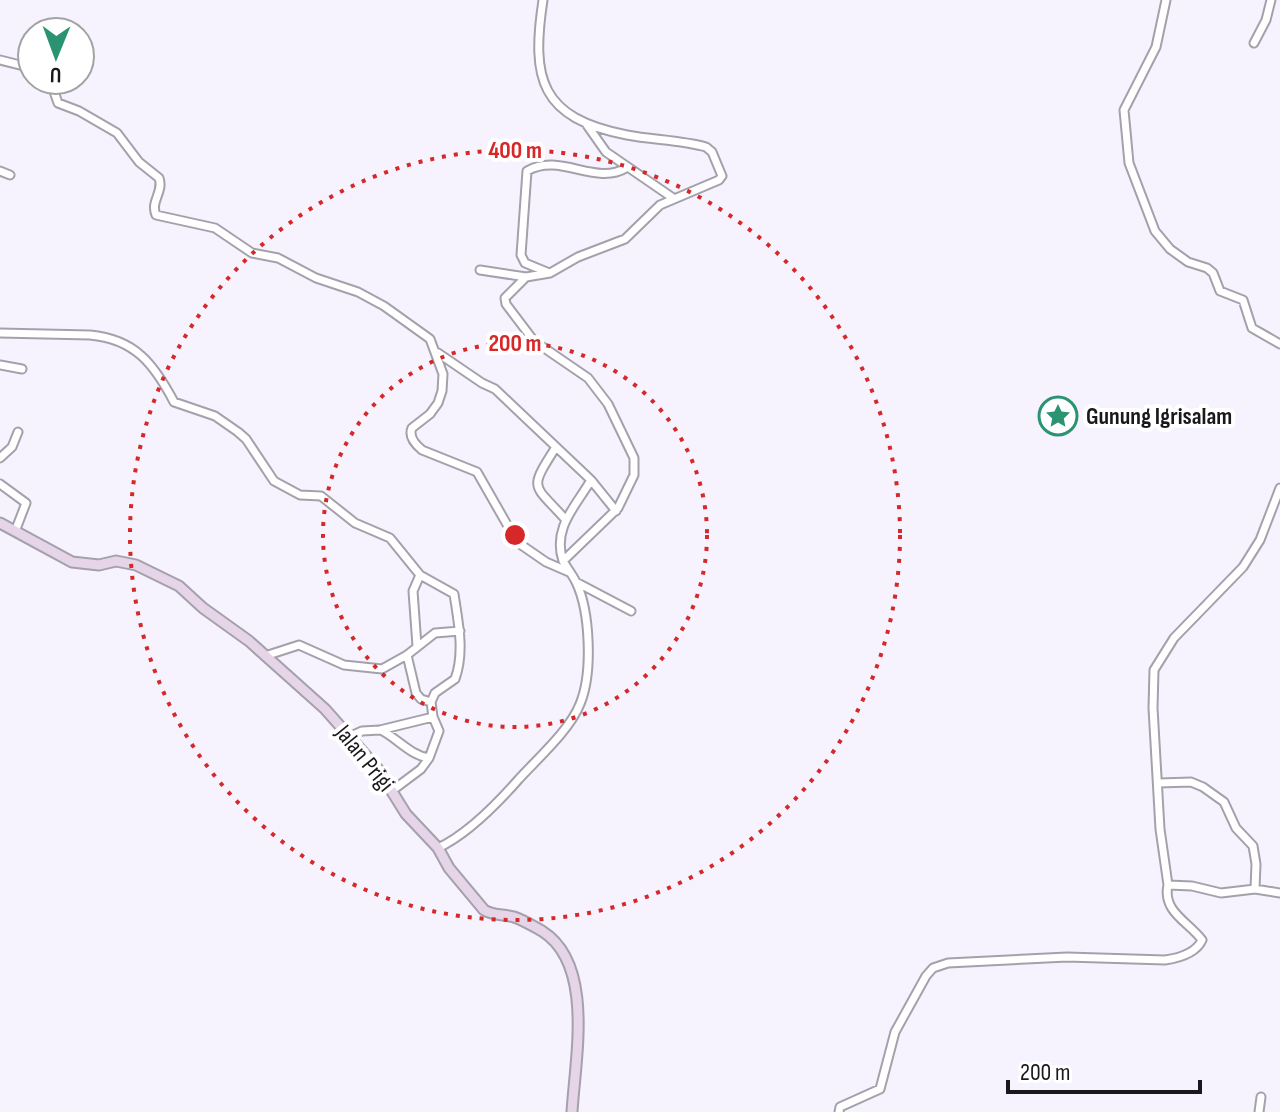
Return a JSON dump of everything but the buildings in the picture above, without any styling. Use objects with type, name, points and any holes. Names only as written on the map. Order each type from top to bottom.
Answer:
[{"type":"street","points":[[543,0],[538,62],[542,84],[553,99],[587,125],[606,152],[673,198]]},
{"type":"street","points":[[1166,0],[1156,47],[1124,110],[1129,163],[1152,225],[1170,249],[1188,262],[1207,268],[1215,276],[1220,291],[1243,300],[1252,328],[1280,344]]},
{"type":"street","points":[[1254,43],[1266,20],[1271,0]]},
{"type":"street","points":[[56,96],[58,103],[117,133],[139,162],[159,178],[161,190],[154,206],[156,215],[215,228],[252,253],[278,258],[316,278],[358,292],[430,339],[438,353],[443,374],[442,391],[430,414],[412,428],[411,437],[422,450],[477,472],[517,542],[546,562],[570,572]]},
{"type":"street","points":[[480,270],[526,277],[550,273],[578,257],[625,239],[660,205],[721,178],[722,172],[709,149],[625,135],[587,125]]},
{"type":"street","points":[[550,273],[525,263],[521,255],[527,171],[537,166],[556,164],[610,175],[626,168]]},
{"type":"street","points":[[0,171],[10,175]]},
{"type":"street","points":[[526,277],[505,298],[506,304],[534,341],[588,378],[608,404],[632,450],[634,475],[625,497],[616,511],[563,561]]},
{"type":"street","points":[[0,333],[104,336],[127,344],[143,356],[166,385],[174,402],[215,416],[246,439],[274,481],[300,495],[321,496],[355,523],[390,538],[420,575],[454,594],[460,631],[457,674],[455,679],[435,693],[431,702],[438,737],[421,769],[393,790]]},
{"type":"street","points":[[438,353],[495,389],[591,480],[616,511]]},
{"type":"street","points":[[0,365],[22,369]]},
{"type":"street","points":[[0,458],[12,447],[18,432]]},
{"type":"street","points":[[556,447],[538,475],[537,488],[565,519]]},
{"type":"street","points":[[438,848],[465,831],[507,792],[557,736],[580,704],[588,645],[587,624],[576,582],[563,561],[559,541],[565,519],[591,480]]},
{"type":"street","points":[[0,484],[26,503],[16,529]]},
{"type":"street","points":[[839,1112],[840,1107],[880,1089],[895,1032],[933,968],[948,963],[1067,957],[1165,960],[1180,958],[1202,942],[1201,937],[1175,915],[1167,893],[1160,829],[1153,708],[1154,670],[1174,638],[1243,567],[1260,540],[1280,488]]},
{"type":"street","name":"Jalan Prigi","points":[[0,523],[72,562],[87,565],[125,562],[179,586],[309,693],[393,790],[406,814],[438,848],[449,868],[484,910],[513,917],[558,944],[568,958],[575,980],[572,1112]]},
{"type":"street","points":[[417,646],[413,591],[420,575]]},
{"type":"street","points":[[576,582],[631,611]]},
{"type":"street","points":[[265,656],[299,645],[344,665],[382,669],[407,655],[435,633],[460,631]]},
{"type":"street","points":[[407,655],[418,698],[431,702]]},
{"type":"street","points":[[349,737],[362,731],[380,730],[433,717]]},
{"type":"street","points":[[380,730],[413,754],[429,758]]},
{"type":"street","points":[[1159,783],[1191,782],[1224,802],[1236,828],[1253,846],[1255,889]]},
{"type":"street","points":[[1168,885],[1192,886],[1221,893],[1255,889],[1280,893]]},
{"type":"street","points":[[1259,1112],[1261,1097]]},
{"type":"place","name":"Gunung Igrisalam","points":[[1058,416]]}]
